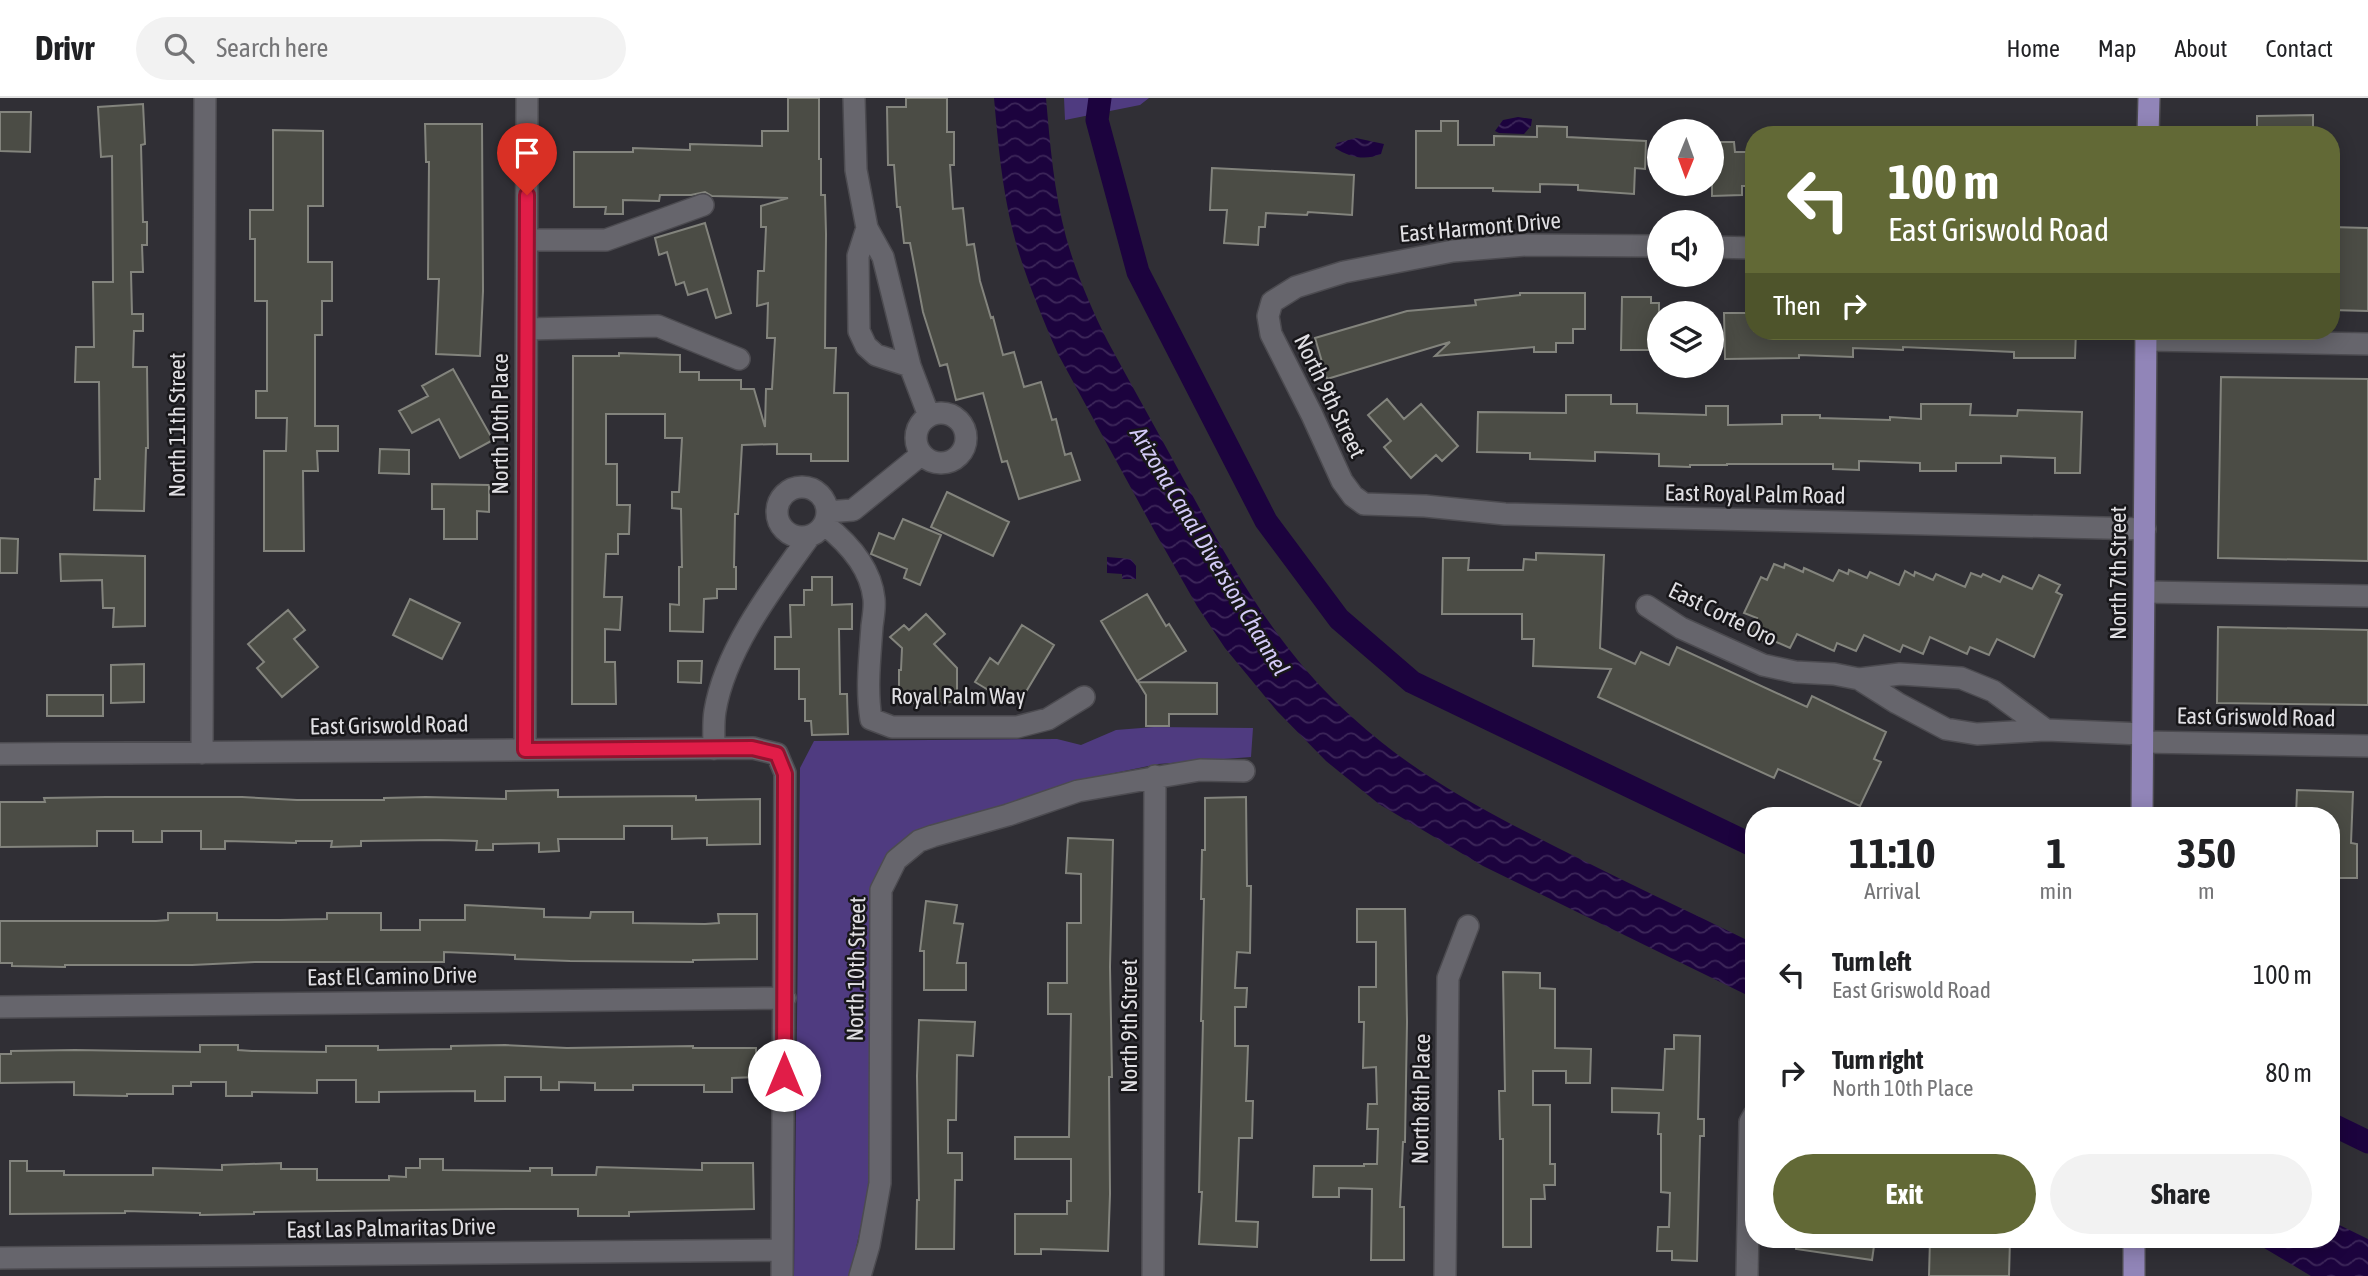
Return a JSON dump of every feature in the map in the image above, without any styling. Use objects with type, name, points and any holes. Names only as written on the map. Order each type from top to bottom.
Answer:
[{"type":"main road","points":[[2148,126],[2149,98]]},
{"type":"main road","name":"North 7th Street","points":[[2141,807],[2146,340]]},
{"type":"main road","points":[[2134,1248],[2134,1276]]},
{"type":"street","name":"North 11th Street","points":[[202,753],[205,98]]},
{"type":"street","name":"North 10th Place","points":[[525,750],[527,98]]},
{"type":"street","points":[[854,98],[856,170],[867,228],[883,257],[910,366],[929,416]]},
{"type":"street","points":[[527,240],[606,240],[704,205]]},
{"type":"street","points":[[867,228],[858,256],[859,331],[866,346],[876,355],[910,366]]},
{"type":"street","name":"East Harmont Drive","points":[[1272,302],[1296,287],[1344,272],[1453,251],[1526,245],[1647,246]]},
{"type":"street","points":[[1724,247],[1745,248]]},
{"type":"street","name":"North 9th Street","points":[[1272,302],[1268,316],[1271,334],[1342,481],[1364,504]]},
{"type":"street","points":[[527,329],[658,326],[739,359]]},
{"type":"street","points":[[2269,340],[2368,344]]},
{"type":"street","points":[[944,413],[958,419],[966,432],[965,447],[956,459],[942,464],[927,459],[922,454],[916,433],[929,416],[944,413]]},
{"type":"street","points":[[714,749],[714,715],[727,667],[754,619],[820,524],[853,510],[922,454]]},
{"type":"street","name":"East Royal Palm Road","points":[[1364,504],[1426,506],[1506,514],[2145,529]]},
{"type":"street","name":"Royal Palm Way","points":[[820,524],[842,538],[852,550],[872,589],[874,599],[868,696],[871,719],[892,727],[1017,727],[1048,719],[1084,697]]},
{"type":"street","points":[[2145,592],[2368,596]]},
{"type":"street","name":"East Corte Oro","points":[[1647,606],[1681,628],[1763,665],[1795,672],[1834,674],[1859,679],[1900,674],[1961,678],[1993,691],[2046,730]]},
{"type":"street","name":"East Corte Oro","points":[[1859,679],[1946,729],[1977,734],[2046,730],[2143,738]]},
{"type":"street","name":"East Griswold Road","points":[[2143,738],[2368,746]]},
{"type":"street","name":"East Griswold Road","points":[[0,754],[752,748],[777,754],[785,774],[785,998]]},
{"type":"street","name":"North 10th Street","points":[[860,1276],[869,1245],[880,1184],[881,890],[896,860],[919,841],[1078,791],[1200,770],[1244,771]]},
{"type":"street","name":"North 9th Street","points":[[1153,1276],[1155,776]]},
{"type":"street","name":"North 8th Place","points":[[1445,1276],[1448,978],[1468,926]]},
{"type":"street","points":[[782,1276],[785,998]]},
{"type":"street","name":"East El Camino Drive","points":[[0,1007],[785,998]]},
{"type":"street","points":[[1747,1276],[1748,1248]]},
{"type":"street","name":"East Las Palmaritas Drive","points":[[0,1258],[782,1250]]},
{"type":"shaded area","points":[[1064,98],[1149,98],[1140,105],[1065,120]]},
{"type":"shaded area","points":[[1154,727],[1253,728],[1251,757],[1158,764],[1076,781],[888,854],[870,1183],[850,1276],[794,1276],[800,768],[814,741],[1057,739],[1081,745],[1116,730]]},
{"type":"water","name":"Arizona Canal Diversion Channel","points":[[994,98],[1046,98],[1058,203],[1066,237],[1084,290],[1108,342],[1224,552],[1282,640],[1327,694],[1401,757],[1476,805],[1745,939],[1745,994],[1483,866],[1379,804],[1326,761],[1277,711],[1225,648],[1197,606],[1058,354],[1033,294],[1013,232],[999,149]]},
{"type":"water","points":[[1518,117],[1532,119],[1531,126],[1524,134],[1495,131],[1503,120]]},
{"type":"water","points":[[1356,138],[1384,144],[1381,154],[1357,157],[1335,148],[1337,143]]},
{"type":"water","points":[[1107,557],[1131,559],[1136,566],[1136,579],[1122,579],[1122,574],[1107,573]]},
{"type":"water","points":[[2340,1225],[2368,1239],[2368,1276],[2311,1276],[2264,1248],[2340,1248]]},
{"type":"building","points":[[788,98],[819,98],[819,159],[821,195],[825,195],[826,234],[825,348],[836,348],[834,393],[848,393],[848,461],[811,461],[811,454],[777,454],[777,444],[742,445],[738,514],[735,514],[736,589],[717,589],[717,598],[704,599],[703,632],[670,631],[670,604],[679,605],[679,567],[682,567],[681,509],[672,508],[672,492],[679,492],[682,438],[665,438],[665,414],[606,414],[606,464],[617,464],[617,505],[630,505],[629,534],[618,534],[618,554],[606,554],[604,597],[622,597],[620,630],[605,629],[605,662],[615,662],[616,704],[572,704],[573,356],[619,356],[619,353],[680,355],[680,372],[699,372],[699,380],[741,380],[741,389],[754,389],[765,427],[766,389],[772,389],[775,338],[767,338],[768,303],[757,306],[758,271],[764,271],[766,227],[761,227],[761,206],[788,198],[712,196],[705,192],[660,195],[659,201],[623,200],[623,214],[605,214],[606,207],[574,207],[574,152],[633,152],[633,148],[690,150],[690,144],[762,146],[762,131],[788,131]]},
{"type":"building","points":[[906,98],[947,98],[947,132],[954,132],[954,165],[950,165],[953,209],[963,208],[967,245],[974,244],[980,281],[1003,355],[1014,352],[1024,387],[1041,382],[1052,420],[1056,419],[1065,455],[1071,453],[1080,480],[1019,499],[1007,461],[1002,462],[983,393],[956,400],[947,364],[940,366],[923,312],[910,243],[904,243],[900,207],[897,207],[894,165],[888,165],[887,107],[906,107]]},
{"type":"building","points":[[143,104],[143,222],[147,222],[147,245],[142,245],[143,272],[131,272],[132,314],[143,314],[143,331],[134,331],[133,367],[147,367],[148,448],[144,511],[94,510],[95,479],[100,479],[99,382],[75,382],[76,347],[94,347],[93,282],[113,282],[112,156],[101,157],[98,107]]},
{"type":"building","points":[[0,112],[31,112],[30,152],[0,151]]},
{"type":"building","points":[[2313,115],[2313,126],[2257,126],[2257,116]]},
{"type":"building","points":[[1441,121],[1458,121],[1458,145],[1494,145],[1494,136],[1537,137],[1537,126],[1567,127],[1567,137],[1646,141],[1645,169],[1635,168],[1634,194],[1578,190],[1578,185],[1540,184],[1540,192],[1493,191],[1493,188],[1416,188],[1416,131],[1441,131]]},
{"type":"building","points":[[425,124],[482,124],[483,291],[480,356],[436,354],[439,279],[428,279],[429,162],[426,162]]},
{"type":"building","points":[[273,130],[323,131],[323,206],[308,206],[308,262],[332,262],[332,301],[322,301],[322,335],[315,335],[315,426],[338,426],[338,451],[317,451],[318,471],[303,471],[304,551],[264,551],[264,451],[286,451],[287,418],[256,418],[256,391],[267,391],[267,301],[255,301],[255,239],[250,239],[250,210],[273,210]]},
{"type":"building","points":[[1724,142],[1734,142],[1735,152],[1745,152],[1745,186],[1742,186],[1742,195],[1724,196]]},
{"type":"building","points":[[1212,168],[1354,175],[1352,215],[1266,213],[1265,227],[1259,227],[1258,245],[1224,243],[1227,210],[1210,210]]},
{"type":"building","points":[[705,223],[731,313],[716,318],[707,289],[688,295],[684,282],[676,285],[667,252],[659,255],[655,238]]},
{"type":"building","points":[[2340,227],[2368,228],[2368,311],[2340,310]]},
{"type":"building","points":[[1520,293],[1585,293],[1585,329],[1573,329],[1573,343],[1556,343],[1556,352],[1534,352],[1534,347],[1435,356],[1450,342],[1327,379],[1315,338],[1407,311],[1476,305],[1475,300]]},
{"type":"building","points":[[1622,297],[1651,297],[1651,301],[1647,301],[1647,350],[1621,350]]},
{"type":"building","points":[[1724,313],[1745,313],[1745,340],[2076,340],[2075,358],[2014,358],[2014,352],[1903,347],[1903,350],[1853,348],[1853,357],[1799,355],[1799,358],[1725,359]]},
{"type":"building","points":[[453,369],[493,440],[460,458],[439,419],[412,433],[399,411],[428,396],[422,386]]},
{"type":"building","points":[[2221,377],[2368,379],[2368,561],[2218,558]]},
{"type":"building","points":[[1566,395],[1611,395],[1611,404],[1637,404],[1637,413],[1706,415],[1706,406],[1728,406],[1728,425],[1782,424],[1782,415],[1921,419],[1921,404],[1971,404],[1970,415],[2017,416],[2018,410],[2082,412],[2080,473],[2055,473],[2055,458],[2001,456],[2001,463],[1956,463],[1956,471],[1920,471],[1920,463],[1859,461],[1859,470],[1833,469],[1833,464],[1727,464],[1690,467],[1659,466],[1659,454],[1595,452],[1595,461],[1530,459],[1530,453],[1477,452],[1478,412],[1566,413]]},
{"type":"building","points":[[1387,399],[1404,419],[1421,404],[1458,446],[1442,461],[1436,455],[1411,478],[1384,447],[1391,441],[1368,415]]},
{"type":"building","points":[[380,449],[409,450],[409,474],[379,473]]},
{"type":"building","points":[[432,484],[489,485],[489,512],[477,511],[477,539],[444,539],[444,509],[432,509]]},
{"type":"building","points":[[947,492],[1009,522],[993,556],[931,527]]},
{"type":"building","points":[[903,519],[941,535],[920,585],[904,578],[907,569],[871,554],[879,533],[894,539]]},
{"type":"building","points":[[0,538],[18,539],[17,573],[0,573]]},
{"type":"building","points":[[1536,553],[1604,555],[1600,648],[1635,664],[1641,652],[1669,665],[1677,647],[1807,707],[1812,696],[1886,732],[1874,759],[1881,762],[1860,806],[1778,769],[1774,778],[1598,697],[1611,669],[1533,666],[1534,639],[1522,639],[1522,614],[1442,614],[1443,558],[1469,558],[1468,570],[1523,570],[1524,559],[1536,560]]},
{"type":"building","points":[[60,554],[145,556],[145,626],[113,627],[114,608],[103,608],[102,580],[61,581]]},
{"type":"building","points":[[1774,564],[1784,568],[1785,564],[1803,572],[1804,568],[1833,581],[1839,570],[1848,574],[1849,570],[1867,578],[1870,572],[1899,585],[1905,571],[1914,576],[1915,572],[1933,580],[1936,574],[1965,587],[1971,573],[1981,577],[1983,574],[2000,582],[2003,576],[2032,589],[2039,575],[2060,585],[2056,592],[2062,595],[2034,657],[1997,639],[1989,655],[1970,647],[1967,654],[1930,637],[1923,654],[1903,645],[1900,652],[1864,635],[1856,651],[1837,643],[1834,651],[1797,634],[1790,648],[1772,640],[1770,644],[1749,635],[1757,618],[1744,613],[1761,577],[1767,580]]},
{"type":"building","points":[[812,577],[832,577],[832,605],[852,604],[852,629],[839,629],[840,694],[847,694],[848,734],[812,735],[811,721],[805,721],[805,699],[799,699],[799,669],[775,669],[775,637],[791,637],[790,605],[804,605],[804,590],[812,590]]},
{"type":"building","points":[[1147,594],[1166,626],[1169,624],[1186,651],[1137,681],[1101,621]]},
{"type":"building","points":[[410,599],[460,623],[442,659],[393,635]]},
{"type":"building","points":[[288,610],[305,630],[294,639],[318,667],[282,697],[257,668],[264,662],[248,644]]},
{"type":"building","points":[[926,614],[945,634],[934,644],[957,668],[957,702],[899,703],[902,648],[890,637],[904,625],[909,630]]},
{"type":"building","points":[[1022,625],[1054,645],[1021,700],[1000,687],[995,694],[975,682],[990,658],[998,664]]},
{"type":"building","points":[[2218,627],[2368,630],[2368,705],[2217,703]]},
{"type":"building","points":[[678,661],[702,661],[701,683],[678,682]]},
{"type":"building","points":[[144,664],[144,702],[111,703],[111,665]]},
{"type":"building","points":[[1138,682],[1217,683],[1217,714],[1169,714],[1169,726],[1146,726],[1146,695]]},
{"type":"building","points":[[47,695],[103,695],[103,716],[47,716]]},
{"type":"building","points":[[558,790],[558,797],[696,796],[696,800],[760,799],[760,844],[707,845],[707,838],[672,839],[672,826],[624,826],[624,839],[558,839],[559,851],[539,852],[539,843],[493,844],[493,850],[476,850],[477,841],[439,840],[361,841],[361,846],[331,847],[332,841],[225,841],[225,849],[201,849],[201,831],[162,831],[162,842],[133,842],[133,831],[97,831],[97,846],[0,847],[0,802],[45,802],[44,798],[106,797],[506,799],[506,791]]},
{"type":"building","points":[[2297,790],[2353,792],[2351,843],[2357,844],[2357,878],[2340,878],[2340,807],[2296,807]]},
{"type":"building","points":[[1246,797],[1247,886],[1251,886],[1250,953],[1237,952],[1235,988],[1247,988],[1246,1007],[1235,1007],[1235,1046],[1248,1046],[1246,1101],[1253,1101],[1252,1138],[1239,1138],[1236,1221],[1258,1222],[1257,1247],[1199,1244],[1202,1192],[1199,1192],[1204,899],[1201,899],[1205,798]]},
{"type":"building","points":[[1068,838],[1113,840],[1108,1251],[1041,1249],[1041,1254],[1015,1254],[1015,1214],[1067,1214],[1067,1201],[1071,1201],[1071,1159],[1015,1159],[1015,1137],[1069,1137],[1071,1014],[1048,1014],[1048,983],[1067,983],[1067,923],[1081,923],[1081,874],[1066,873]]},
{"type":"building","points":[[926,901],[957,905],[954,923],[963,924],[957,963],[966,963],[966,990],[924,990],[924,951],[920,951]]},
{"type":"building","points":[[465,905],[544,909],[544,917],[590,918],[591,912],[633,912],[633,923],[719,923],[718,914],[757,914],[757,959],[693,962],[570,961],[444,952],[444,962],[255,962],[65,967],[12,966],[12,963],[0,963],[0,921],[156,921],[168,920],[168,913],[217,913],[217,920],[280,920],[327,919],[327,913],[381,913],[381,930],[420,930],[420,920],[465,920]]},
{"type":"building","points":[[1357,909],[1405,909],[1405,1142],[1400,1207],[1404,1207],[1404,1260],[1371,1260],[1372,1189],[1339,1188],[1339,1197],[1313,1197],[1314,1166],[1377,1164],[1378,1129],[1367,1129],[1368,1104],[1377,1104],[1376,1067],[1363,1068],[1364,1022],[1359,1022],[1359,987],[1376,987],[1376,942],[1357,942]]},
{"type":"building","points":[[1503,972],[1540,973],[1540,988],[1555,989],[1555,1048],[1591,1049],[1590,1083],[1566,1083],[1566,1071],[1533,1071],[1533,1105],[1550,1105],[1550,1164],[1555,1164],[1555,1185],[1544,1185],[1545,1199],[1531,1199],[1531,1247],[1503,1247],[1503,1139],[1500,1139],[1499,1091],[1505,1091]]},
{"type":"building","points":[[919,1020],[975,1022],[973,1056],[957,1055],[956,1120],[948,1120],[948,1153],[962,1153],[962,1180],[955,1180],[954,1249],[916,1249],[919,1200]]},
{"type":"building","points":[[1674,1035],[1700,1036],[1698,1119],[1704,1119],[1704,1136],[1700,1136],[1697,1261],[1672,1260],[1672,1251],[1657,1251],[1658,1227],[1669,1227],[1670,1193],[1661,1192],[1659,1113],[1612,1112],[1612,1088],[1663,1090],[1665,1049],[1674,1049]]},
{"type":"building","points":[[200,1045],[238,1045],[238,1050],[252,1051],[326,1052],[326,1046],[378,1046],[378,1050],[505,1045],[567,1048],[756,1048],[756,1077],[732,1078],[732,1092],[704,1092],[704,1085],[633,1085],[633,1090],[595,1090],[595,1083],[559,1082],[559,1090],[541,1090],[541,1077],[505,1077],[505,1101],[475,1101],[475,1091],[379,1092],[379,1102],[356,1102],[356,1080],[317,1080],[317,1093],[252,1092],[252,1096],[226,1096],[226,1082],[191,1082],[191,1086],[173,1086],[173,1094],[127,1096],[74,1095],[74,1082],[0,1083],[0,1054],[11,1054],[11,1051],[200,1052]]},
{"type":"building","points":[[420,1159],[443,1159],[443,1170],[530,1171],[530,1168],[552,1168],[552,1175],[596,1175],[597,1167],[702,1170],[702,1163],[753,1163],[754,1209],[629,1212],[629,1216],[578,1216],[578,1209],[254,1212],[200,1215],[125,1211],[10,1214],[10,1161],[27,1161],[27,1171],[64,1171],[64,1175],[153,1175],[153,1168],[222,1170],[222,1165],[281,1163],[281,1169],[317,1169],[317,1180],[389,1180],[389,1176],[406,1177],[406,1168],[420,1168]]},
{"type":"building","points":[[1796,1248],[1874,1248],[1872,1260]]},
{"type":"building","points":[[1930,1248],[2010,1248],[2009,1276],[1929,1276]]},
{"type":"waterway","points":[[1100,98],[1097,120],[1138,272],[1266,521],[1339,619],[1412,682],[1745,842]]},
{"type":"waterway","points":[[2340,1128],[2368,1142]]},
{"type":"route","points":[[527,195],[525,750],[752,748],[777,754],[785,774],[784,1075]]}]
